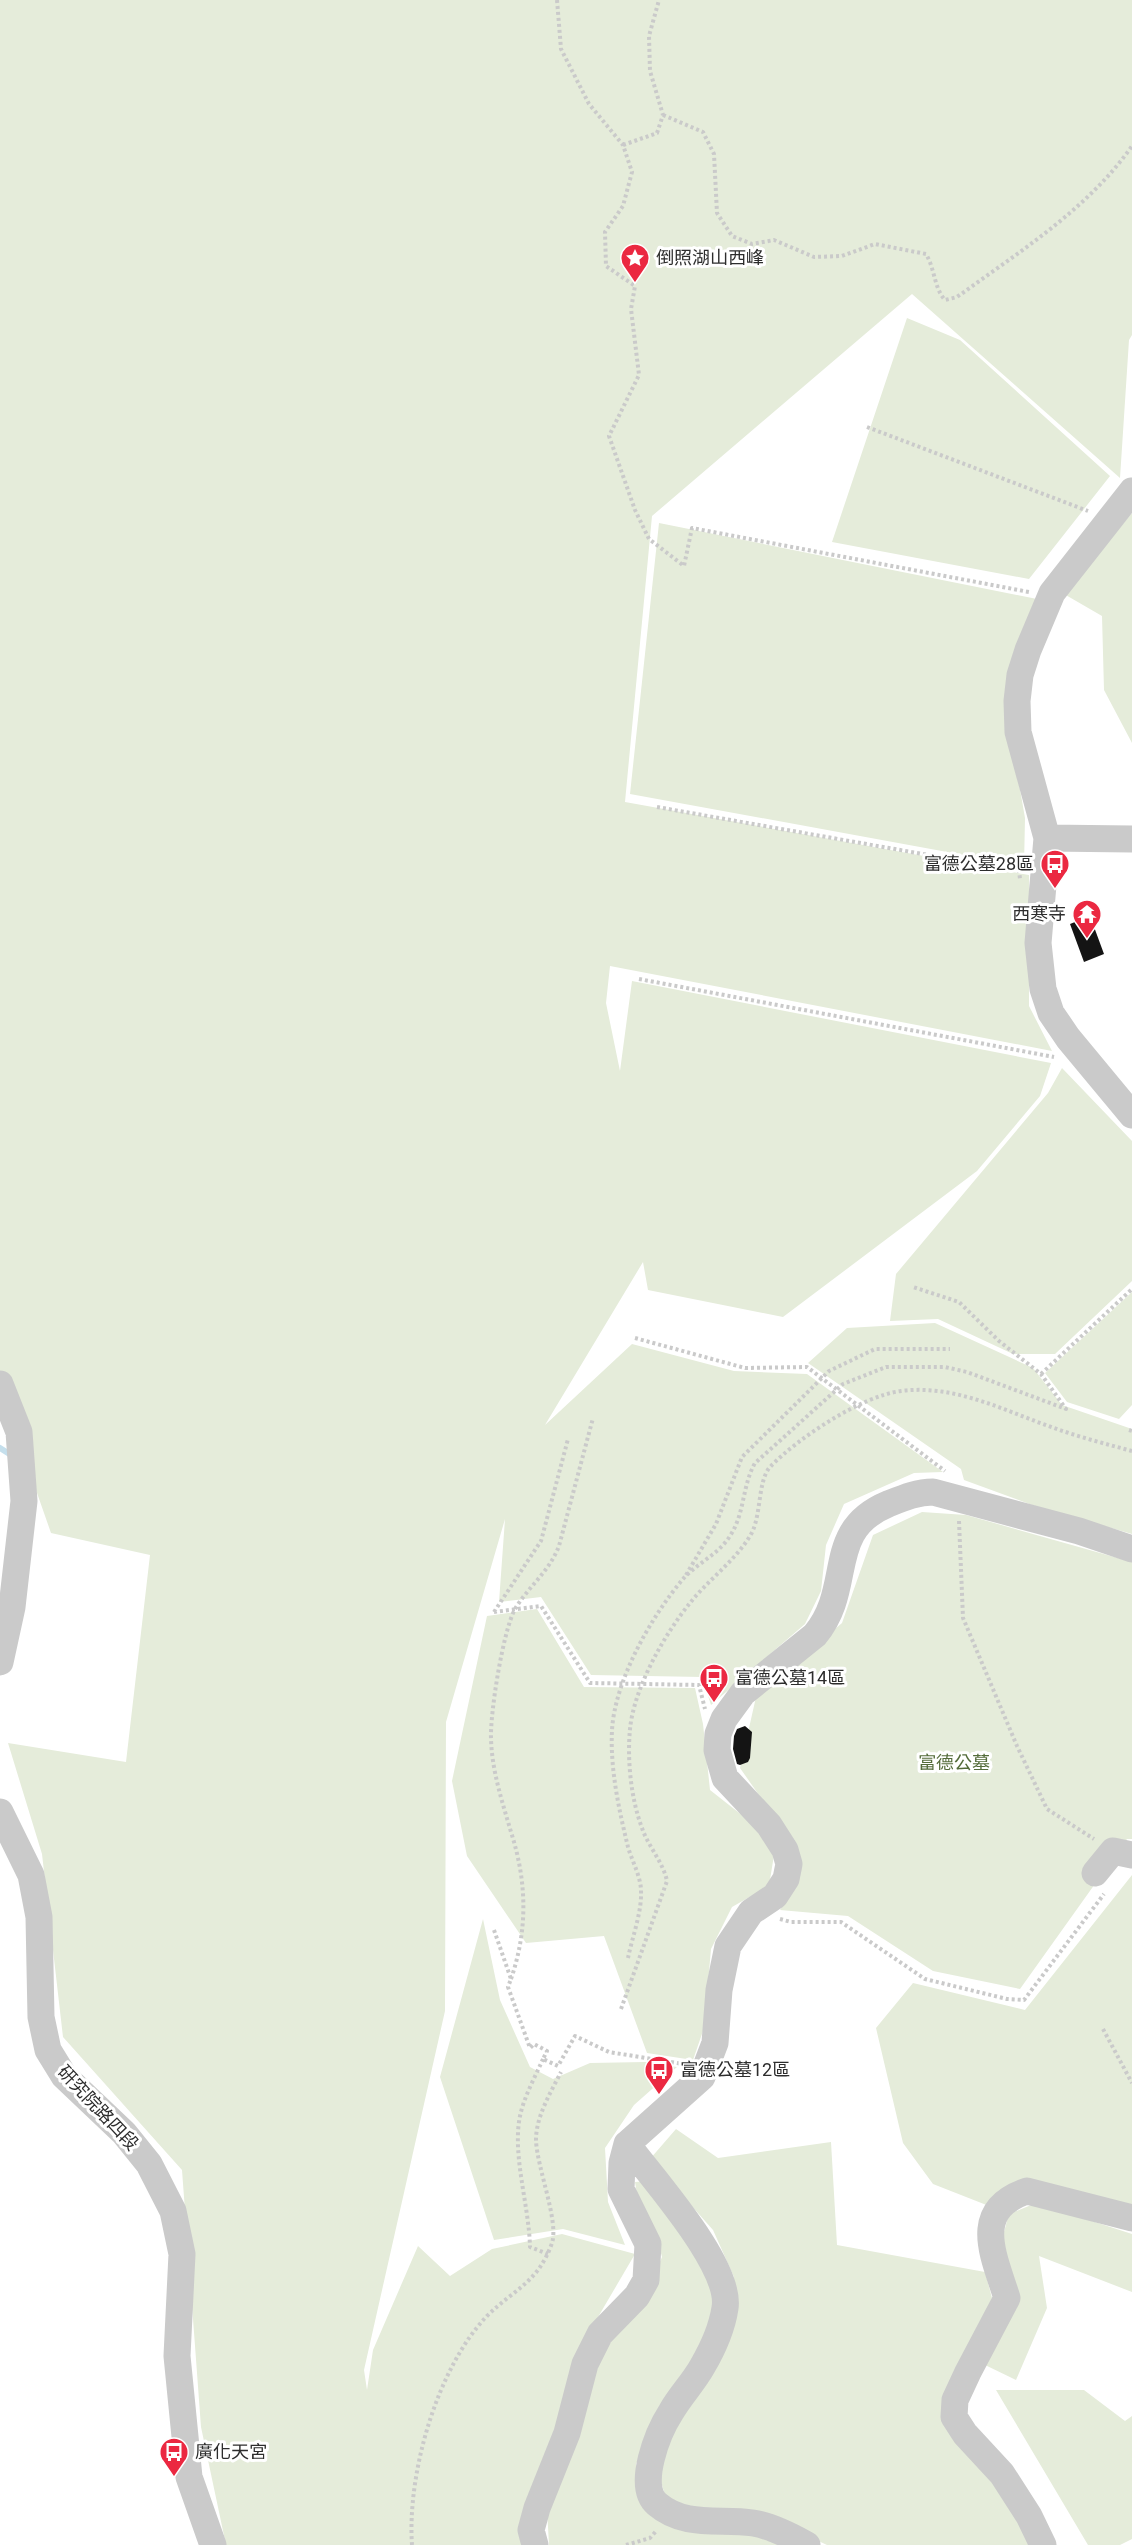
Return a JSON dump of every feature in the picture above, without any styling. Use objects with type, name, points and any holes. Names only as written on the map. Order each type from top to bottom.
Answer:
[{"type":"street","points":[[1132,491],[1052,593],[1039,621],[1020,675],[1018,732],[1047,838],[1038,943],[1043,989],[1051,1013],[1068,1038],[1132,1115]]},
{"type":"street","points":[[1047,838],[1132,839]]},
{"type":"street","points":[[0,1384],[19,1432],[24,1501],[12,1607],[0,1662]]},
{"type":"street","points":[[535,2545],[531,2530],[537,2508],[567,2433],[585,2364],[600,2334],[637,2296],[646,2280],[648,2244],[632,2216],[621,2189],[627,2144],[702,2077],[715,2043],[719,1990],[728,1946],[751,1912],[775,1896],[786,1879],[789,1864],[785,1850],[769,1825],[724,1778],[717,1750],[724,1719],[743,1693],[816,1635],[825,1623],[836,1599],[847,1540],[861,1518],[874,1510],[922,1492],[958,1497],[1079,1531],[1132,1549]]},
{"type":"street","name":"研究院路四段","points":[[0,1812],[31,1875],[39,1917],[41,2018],[48,2050],[64,2076],[124,2133],[149,2164],[173,2211],[182,2254],[177,2356],[189,2477],[213,2545]]},
{"type":"street","points":[[1103,1880],[1122,1853]]},
{"type":"street","points":[[627,2144],[689,2225],[722,2279],[727,2293],[717,2336],[702,2367],[669,2414],[651,2464],[647,2493],[656,2504],[694,2521],[754,2523],[790,2535],[807,2545]]},
{"type":"street","points":[[1043,2545],[1029,2516],[1002,2474],[965,2434],[954,2417],[955,2400],[1006,2298],[989,2244],[990,2227],[999,2209],[1011,2196],[1027,2191],[1044,2193],[1132,2218]]},
{"type":"path","points":[[557,0],[561,49],[589,104],[623,145],[632,172],[623,206],[605,232],[606,266],[635,286],[632,309],[639,375],[609,436],[635,510],[649,539],[684,566],[692,528],[1031,592],[1025,618],[1039,621]]},
{"type":"path","points":[[623,145],[657,133],[663,116],[650,71],[650,36],[659,0]]},
{"type":"path","points":[[663,116],[703,132],[714,154],[717,213],[732,236],[752,244],[774,240],[814,257],[842,256],[875,244],[926,254],[932,264],[939,293],[945,300],[957,297],[1057,225],[1117,168],[1132,146]]},
{"type":"path","points":[[867,427],[1110,519]]},
{"type":"path","points":[[657,807],[1018,870],[1020,881]]},
{"type":"path","points":[[639,979],[1052,1056],[1059,1062]]},
{"type":"path","points":[[684,1578],[717,1552],[730,1537],[739,1520],[748,1478],[755,1463],[771,1446],[843,1384],[886,1367],[945,1368],[1005,1384],[1065,1410],[1066,1407],[1041,1374],[999,1341],[959,1302],[913,1287]]},
{"type":"path","points":[[1041,1374],[1132,1289]]},
{"type":"path","points":[[634,1338],[745,1368],[807,1367],[955,1478],[958,1497],[963,1618],[1017,1746],[1047,1809],[1122,1853]]},
{"type":"path","points":[[628,1958],[641,1892],[628,1846],[612,1752],[612,1728],[622,1684],[643,1641],[711,1533],[742,1457],[829,1371],[875,1349],[950,1349]]},
{"type":"path","points":[[621,2010],[667,1881],[641,1826],[631,1770],[633,1714],[664,1639],[751,1534],[756,1523],[768,1469],[785,1453],[856,1404],[899,1391],[949,1394],[984,1402],[1060,1431],[1132,1451]]},
{"type":"path","points":[[548,2254],[530,2247],[527,2204],[517,2144],[520,2116],[547,2051],[534,2043],[530,2048],[508,1987],[525,1924],[524,1892],[512,1834],[499,1793],[491,1738],[499,1672],[515,1610],[554,1560],[566,1524],[582,1452],[593,1418]]},
{"type":"path","points":[[568,1439],[541,1541],[494,1612],[541,1606],[590,1683],[699,1685],[708,1718]]},
{"type":"path","points":[[751,1912],[791,1922],[841,1922],[925,1979],[1007,1999],[1024,2000],[1103,1880]]},
{"type":"path","points":[[494,1930],[511,1978]]},
{"type":"path","points":[[1103,2029],[1132,2083]]},
{"type":"path","points":[[543,2059],[558,2066],[575,2036],[609,2052],[686,2064],[672,2085],[676,2099]]},
{"type":"path","points":[[412,2545],[410,2518],[414,2488],[421,2455],[446,2375],[469,2336],[488,2315],[537,2275],[553,2239],[552,2221],[538,2166],[536,2138],[543,2111],[561,2072]]},
{"type":"path","points":[[626,2545],[650,2538],[672,2513]]},
{"type":"green space","points":[[0,0],[1132,0],[1132,335],[1129,340],[1120,478],[912,294],[652,516],[625,802],[1029,875],[1029,1006],[1052,1051],[610,966],[606,1003],[620,1071],[632,981],[1051,1063],[1040,1096],[977,1171],[783,1317],[648,1290],[643,1262],[545,1425],[632,1344],[734,1371],[807,1374],[943,1472],[914,1473],[844,1504],[826,1545],[821,1591],[805,1624],[711,1705],[702,1677],[591,1675],[541,1597],[499,1602],[505,1519],[446,1722],[445,2011],[364,2370],[367,2390],[373,2350],[418,2246],[450,2276],[492,2249],[562,2234],[635,2254],[574,2358],[559,2427],[521,2545],[226,2545],[201,2427],[182,2170],[63,2037],[42,1854],[8,1743],[126,1762],[150,1555],[51,1533],[0,1387]]},
{"type":"green space","points":[[907,318],[960,340],[1110,476],[1029,579],[832,542]]},
{"type":"green space","points":[[1132,513],[1132,743],[1104,690],[1102,616],[1064,594]]},
{"type":"green space","points":[[659,523],[1037,599],[1004,698],[1025,818],[1024,866],[630,794]]},
{"type":"green space","points":[[1062,1068],[1132,1141],[1132,1281],[1055,1354],[1013,1354],[938,1319],[890,1321],[896,1274],[1048,1093]]},
{"type":"green space","points":[[1132,1292],[1132,1405],[1119,1419],[1067,1402],[1045,1373]]},
{"type":"green space","points":[[935,1323],[1033,1368],[1062,1405],[1132,1429],[1132,1534],[1032,1505],[964,1480],[961,1469],[808,1363],[847,1328]]},
{"type":"green space","name":"富德公墓","points":[[922,1512],[966,1515],[1132,1562],[1132,1839],[1127,1839],[1020,1989],[933,1971],[848,1916],[780,1910],[799,1881],[794,1845],[740,1768],[756,1697],[842,1623],[873,1535]]},
{"type":"green space","points":[[537,1609],[584,1687],[695,1688],[703,1724],[710,1790],[757,1827],[774,1855],[769,1886],[732,1907],[711,1949],[704,2028],[693,2060],[647,2053],[604,1936],[526,1943],[467,1856],[452,1781],[487,1616]]},
{"type":"green space","points":[[1132,1875],[1132,2207],[1035,2181],[989,2206],[933,2184],[903,2143],[876,2028],[913,1983],[1025,2010]]},
{"type":"green space","points":[[483,1919],[500,2000],[530,2067],[553,2079],[590,2063],[645,2062],[677,2067],[634,2105],[605,2148],[608,2202],[625,2245],[563,2229],[494,2240],[440,2077]]},
{"type":"green space","points":[[676,2129],[718,2158],[831,2142],[837,2245],[985,2272],[992,2298],[942,2417],[998,2487],[1031,2545],[827,2545],[761,2514],[695,2513],[665,2496],[657,2466],[673,2425],[729,2332],[734,2277],[713,2230],[650,2159]]},
{"type":"green space","points":[[648,2181],[719,2294],[714,2325],[658,2413],[636,2464],[639,2500],[761,2530],[792,2545],[549,2545],[547,2508],[607,2342],[640,2308],[662,2257],[656,2235],[639,2206],[635,2182]]},
{"type":"green space","points":[[1036,2203],[1132,2234],[1132,2292],[1039,2256],[1047,2308],[1016,2380],[983,2364],[1000,2246],[1009,2214]]},
{"type":"green space","points":[[996,2390],[1084,2390],[1125,2421],[1132,2416],[1132,2539],[1120,2545],[1088,2545]]},
{"type":"building","name":"西寒寺","points":[[1090,916],[1104,954],[1084,962],[1070,924]]},
{"type":"building","points":[[745,1726],[752,1732],[750,1758],[748,1762],[740,1765],[737,1764],[733,1749],[734,1736],[737,1729]]},
{"type":"waterway","points":[[0,1448],[11,1455]]},
{"type":"place","name":"倒照湖山西峰","points":[[635,284]]},
{"type":"place","name":"富德公墓28區","points":[[1055,890]]},
{"type":"place","name":"西寒寺","points":[[1087,940]]},
{"type":"place","name":"富德公墓14區","points":[[714,1704]]},
{"type":"place","name":"富德公墓12區","points":[[659,2096]]},
{"type":"place","name":"廣化天宮","points":[[174,2478]]}]
